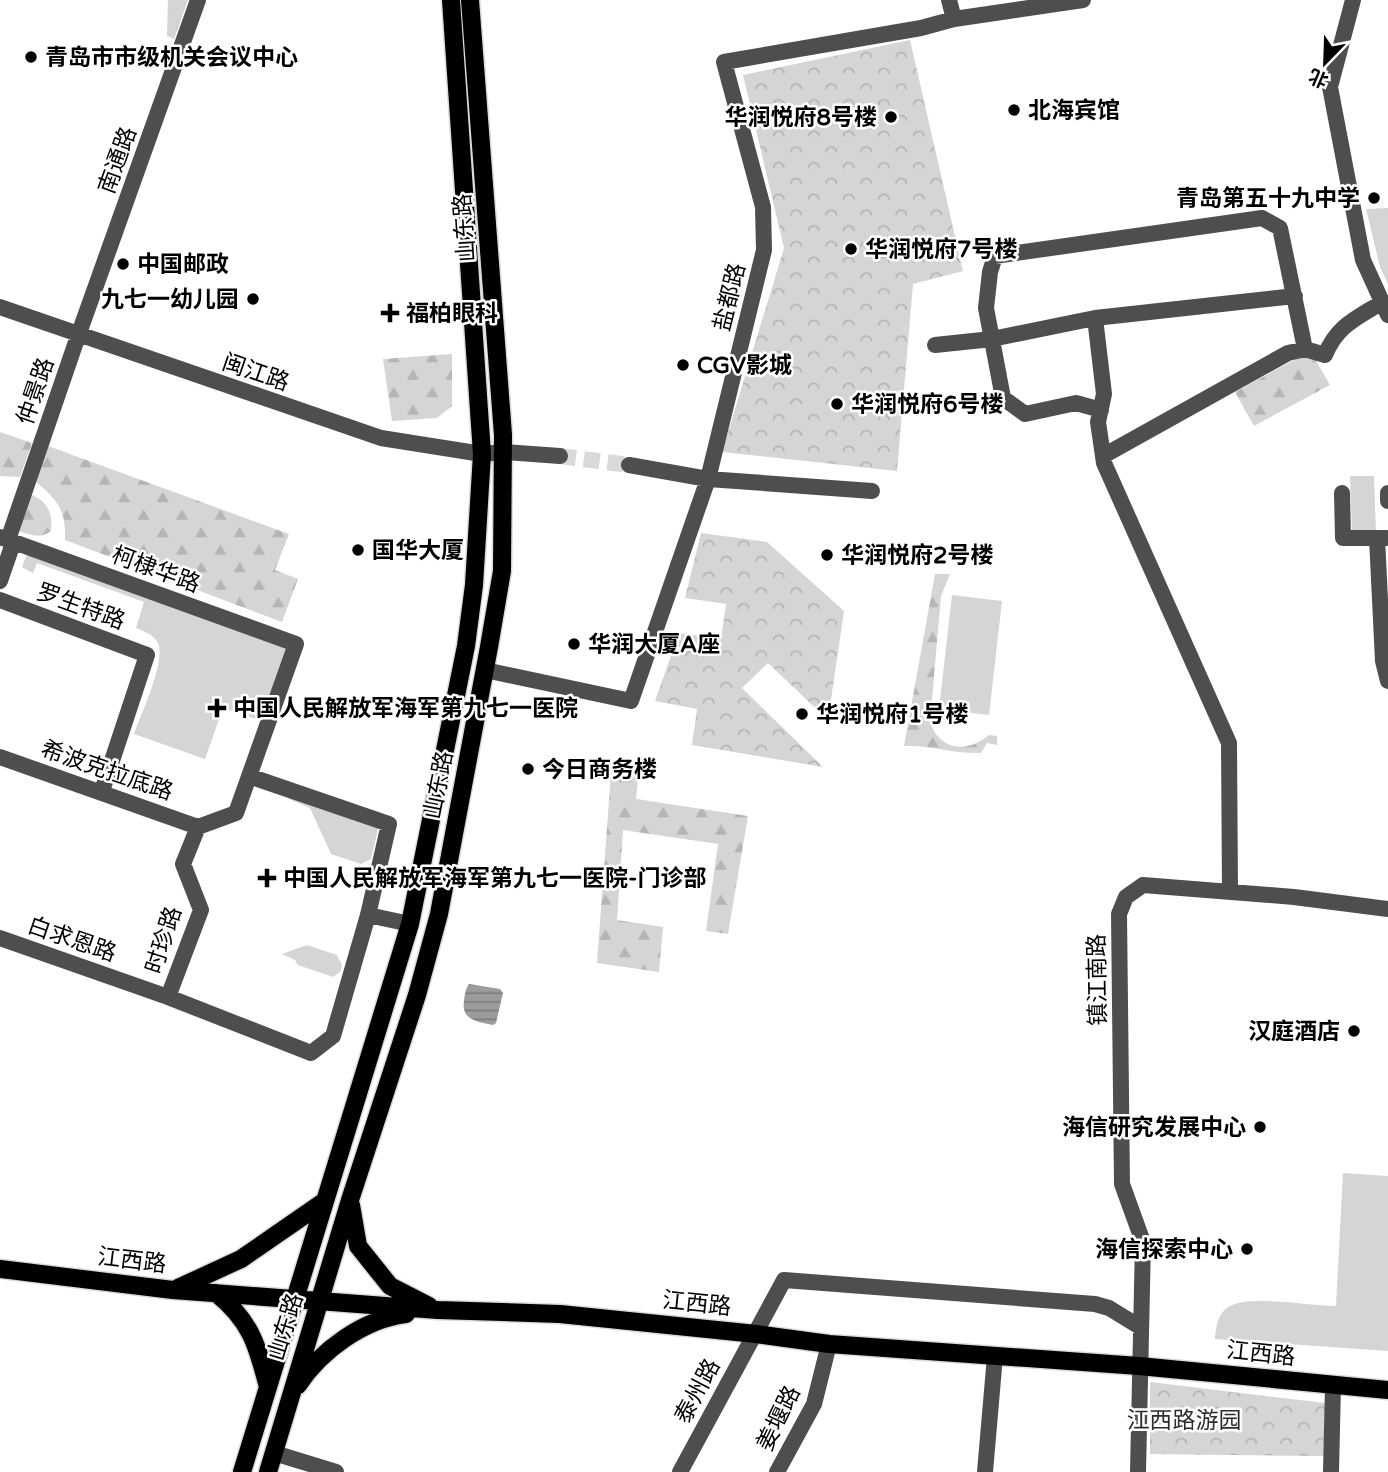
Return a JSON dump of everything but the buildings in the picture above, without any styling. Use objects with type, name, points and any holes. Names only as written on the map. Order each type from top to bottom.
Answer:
[{"type":"main road","name":"山东路","points":[[243,1472],[411,924],[466,646],[474,585],[482,454],[451,0]]},
{"type":"main road","name":"山东路","points":[[268,1472],[439,914],[502,571],[504,452],[470,0]]},
{"type":"main road","points":[[350,1200],[358,1246],[390,1286],[438,1310]]},
{"type":"main road","points":[[173,1290],[241,1259],[325,1201]]},
{"type":"main road","name":"江西路","points":[[0,1269],[173,1290],[438,1310],[560,1314],[829,1344],[1139,1366],[1388,1390]]},
{"type":"main road","points":[[216,1293],[233,1307],[249,1327],[258,1348],[268,1387]]},
{"type":"main road","points":[[289,1400],[309,1368],[352,1334],[387,1316],[438,1310]]},
{"type":"street","name":"南通路","points":[[78,336],[198,0]]},
{"type":"street","points":[[949,0],[954,19],[1083,0]]},
{"type":"street","points":[[1102,456],[1288,352],[1305,349],[1325,355],[1331,340],[1341,327],[1384,309],[1363,260],[1331,87],[1353,0]]},
{"type":"street","name":"盐都路","points":[[485,670],[631,701],[708,479],[764,250],[763,207],[724,62],[921,28],[954,19]]},
{"type":"street","points":[[1101,410],[1076,403],[1025,414],[1003,398],[986,308],[990,272],[995,256],[1262,218],[1280,228],[1305,349]]},
{"type":"street","points":[[935,345],[992,339],[1095,318],[1294,296]]},
{"type":"street","name":"闽江路","points":[[0,307],[381,439],[482,454],[504,452],[560,456]]},
{"type":"street","points":[[1095,318],[1104,394],[1098,422],[1104,463],[1229,743],[1230,892]]},
{"type":"street","name":"仲景路","points":[[0,581],[11,549],[5,539],[10,534],[78,336]]},
{"type":"street","points":[[629,465],[708,479],[872,491]]},
{"type":"street","points":[[1342,493],[1343,538],[1382,538],[1388,681]]},
{"type":"street","points":[[1388,493],[1388,501]]},
{"type":"street","name":"柯棣华路","points":[[5,539],[296,644],[249,776]]},
{"type":"street","name":"罗生特路","points":[[0,600],[147,655],[102,791]]},
{"type":"street","name":"希波克拉底路","points":[[0,757],[198,827]]},
{"type":"street","points":[[198,827],[236,814],[249,776],[389,824],[368,915],[411,924]]},
{"type":"street","name":"时珍路","points":[[168,997],[201,910],[183,864],[198,827]]},
{"type":"street","name":"镇江南路","points":[[1138,1472],[1143,1242],[1122,1184],[1119,914],[1126,897],[1143,885],[1294,897],[1388,909]]},
{"type":"street","name":"白求恩路","points":[[0,938],[168,997],[311,1053],[333,1036],[368,915]]},
{"type":"street","name":"泰州路","points":[[680,1472],[734,1367],[756,1334],[784,1280],[1095,1304],[1109,1308],[1140,1327]]},
{"type":"street","name":"姜堰路","points":[[777,1472],[814,1404],[829,1344]]},
{"type":"street","points":[[985,1472],[995,1356]]},
{"type":"street","points":[[1331,1472],[1333,1385]]},
{"type":"street","points":[[274,1453],[336,1472]]},
{"type":"green space","points":[[168,0],[188,0],[174,39],[167,36]]},
{"type":"green space","points":[[910,40],[963,271],[913,284],[897,471],[722,452],[784,248],[743,75]]},
{"type":"green space","points":[[1388,208],[1388,284],[1380,267],[1366,209]]},
{"type":"green space","points":[[452,354],[452,406],[437,418],[392,421],[383,359]]},
{"type":"green space","points":[[1305,354],[1315,359],[1330,385],[1254,426],[1235,392]]},
{"type":"green space","points":[[0,432],[32,443],[20,477],[0,476]]},
{"type":"green space","points":[[48,446],[289,534],[275,570],[298,579],[282,622],[65,540],[64,521],[59,506],[35,481]]},
{"type":"green space","points":[[1350,476],[1374,476],[1376,532],[1352,533]]},
{"type":"green space","points":[[32,495],[46,505],[50,514],[51,531],[42,535],[16,530],[27,497]]},
{"type":"green space","points":[[701,533],[767,542],[844,611],[828,720],[768,663],[742,688],[823,767],[692,745],[697,709],[655,701],[679,633],[721,639],[726,604],[685,598]]},
{"type":"green space","points":[[28,551],[290,646],[268,708],[263,706],[259,720],[223,708],[205,759],[134,734],[156,675],[160,652],[154,638],[136,628],[144,602],[37,563],[33,573],[22,567]]},
{"type":"green space","points":[[935,574],[950,574],[941,596],[930,722],[940,739],[955,746],[972,745],[989,735],[997,736],[997,745],[987,743],[981,753],[904,746]]},
{"type":"green space","points":[[952,595],[1002,601],[989,715],[939,709]]},
{"type":"green space","points":[[612,760],[640,762],[636,799],[748,816],[728,934],[706,931],[718,844],[623,830],[617,920],[663,927],[659,972],[597,963]]},
{"type":"green space","points":[[291,793],[375,825],[378,829],[371,859],[361,864],[331,854],[310,808],[289,799]]},
{"type":"green space","points":[[307,945],[337,955],[342,965],[340,972],[333,977],[298,965],[295,960],[282,954]]},
{"type":"green space","points":[[1343,1173],[1388,1176],[1388,1351],[1215,1339],[1220,1316],[1230,1306],[1240,1303],[1267,1301],[1336,1306]]},
{"type":"green space","name":"江西路游园","points":[[1150,1382],[1325,1403],[1324,1456],[1150,1454]]},
{"type":"shaded area","points":[[469,984],[500,989],[503,993],[496,1023],[493,1025],[472,1019],[465,1012],[465,996]]},
{"type":"tunnel","points":[[560,456],[629,465]]},
{"type":"place","name":"青岛市市级机关会议中心","points":[[31,57]]},
{"type":"place","name":"北海宾馆","points":[[1014,110]]},
{"type":"place","name":"华润悦府8号楼","points":[[891,117]]},
{"type":"place","name":"青岛第五十九中学","points":[[1374,198]]},
{"type":"place","name":"华润悦府7号楼","points":[[851,249]]},
{"type":"place","name":"中国邮政","points":[[123,264]]},
{"type":"place","name":"九七一幼儿园","points":[[253,299]]},
{"type":"place","name":"福柏眼科","points":[[390,313]]},
{"type":"place","name":"CGV影城","points":[[683,365]]},
{"type":"place","name":"华润悦府6号楼","points":[[837,404]]},
{"type":"place","name":"国华大厦","points":[[358,550]]},
{"type":"place","name":"华润悦府2号楼","points":[[827,555]]},
{"type":"place","name":"华润大厦A座","points":[[574,644]]},
{"type":"place","name":"中国人民解放军海军第九七一医院","points":[[217,708]]},
{"type":"place","name":"华润悦府1号楼","points":[[802,714]]},
{"type":"place","name":"今日商务楼","points":[[528,769]]},
{"type":"place","name":"中国人民解放军海军第九七一医院-门诊部","points":[[267,878]]},
{"type":"place","name":"汉庭酒店","points":[[1354,1031]]},
{"type":"place","name":"海信研究发展中心","points":[[1260,1127]]},
{"type":"place","name":"海信探索中心","points":[[1247,1249]]}]
